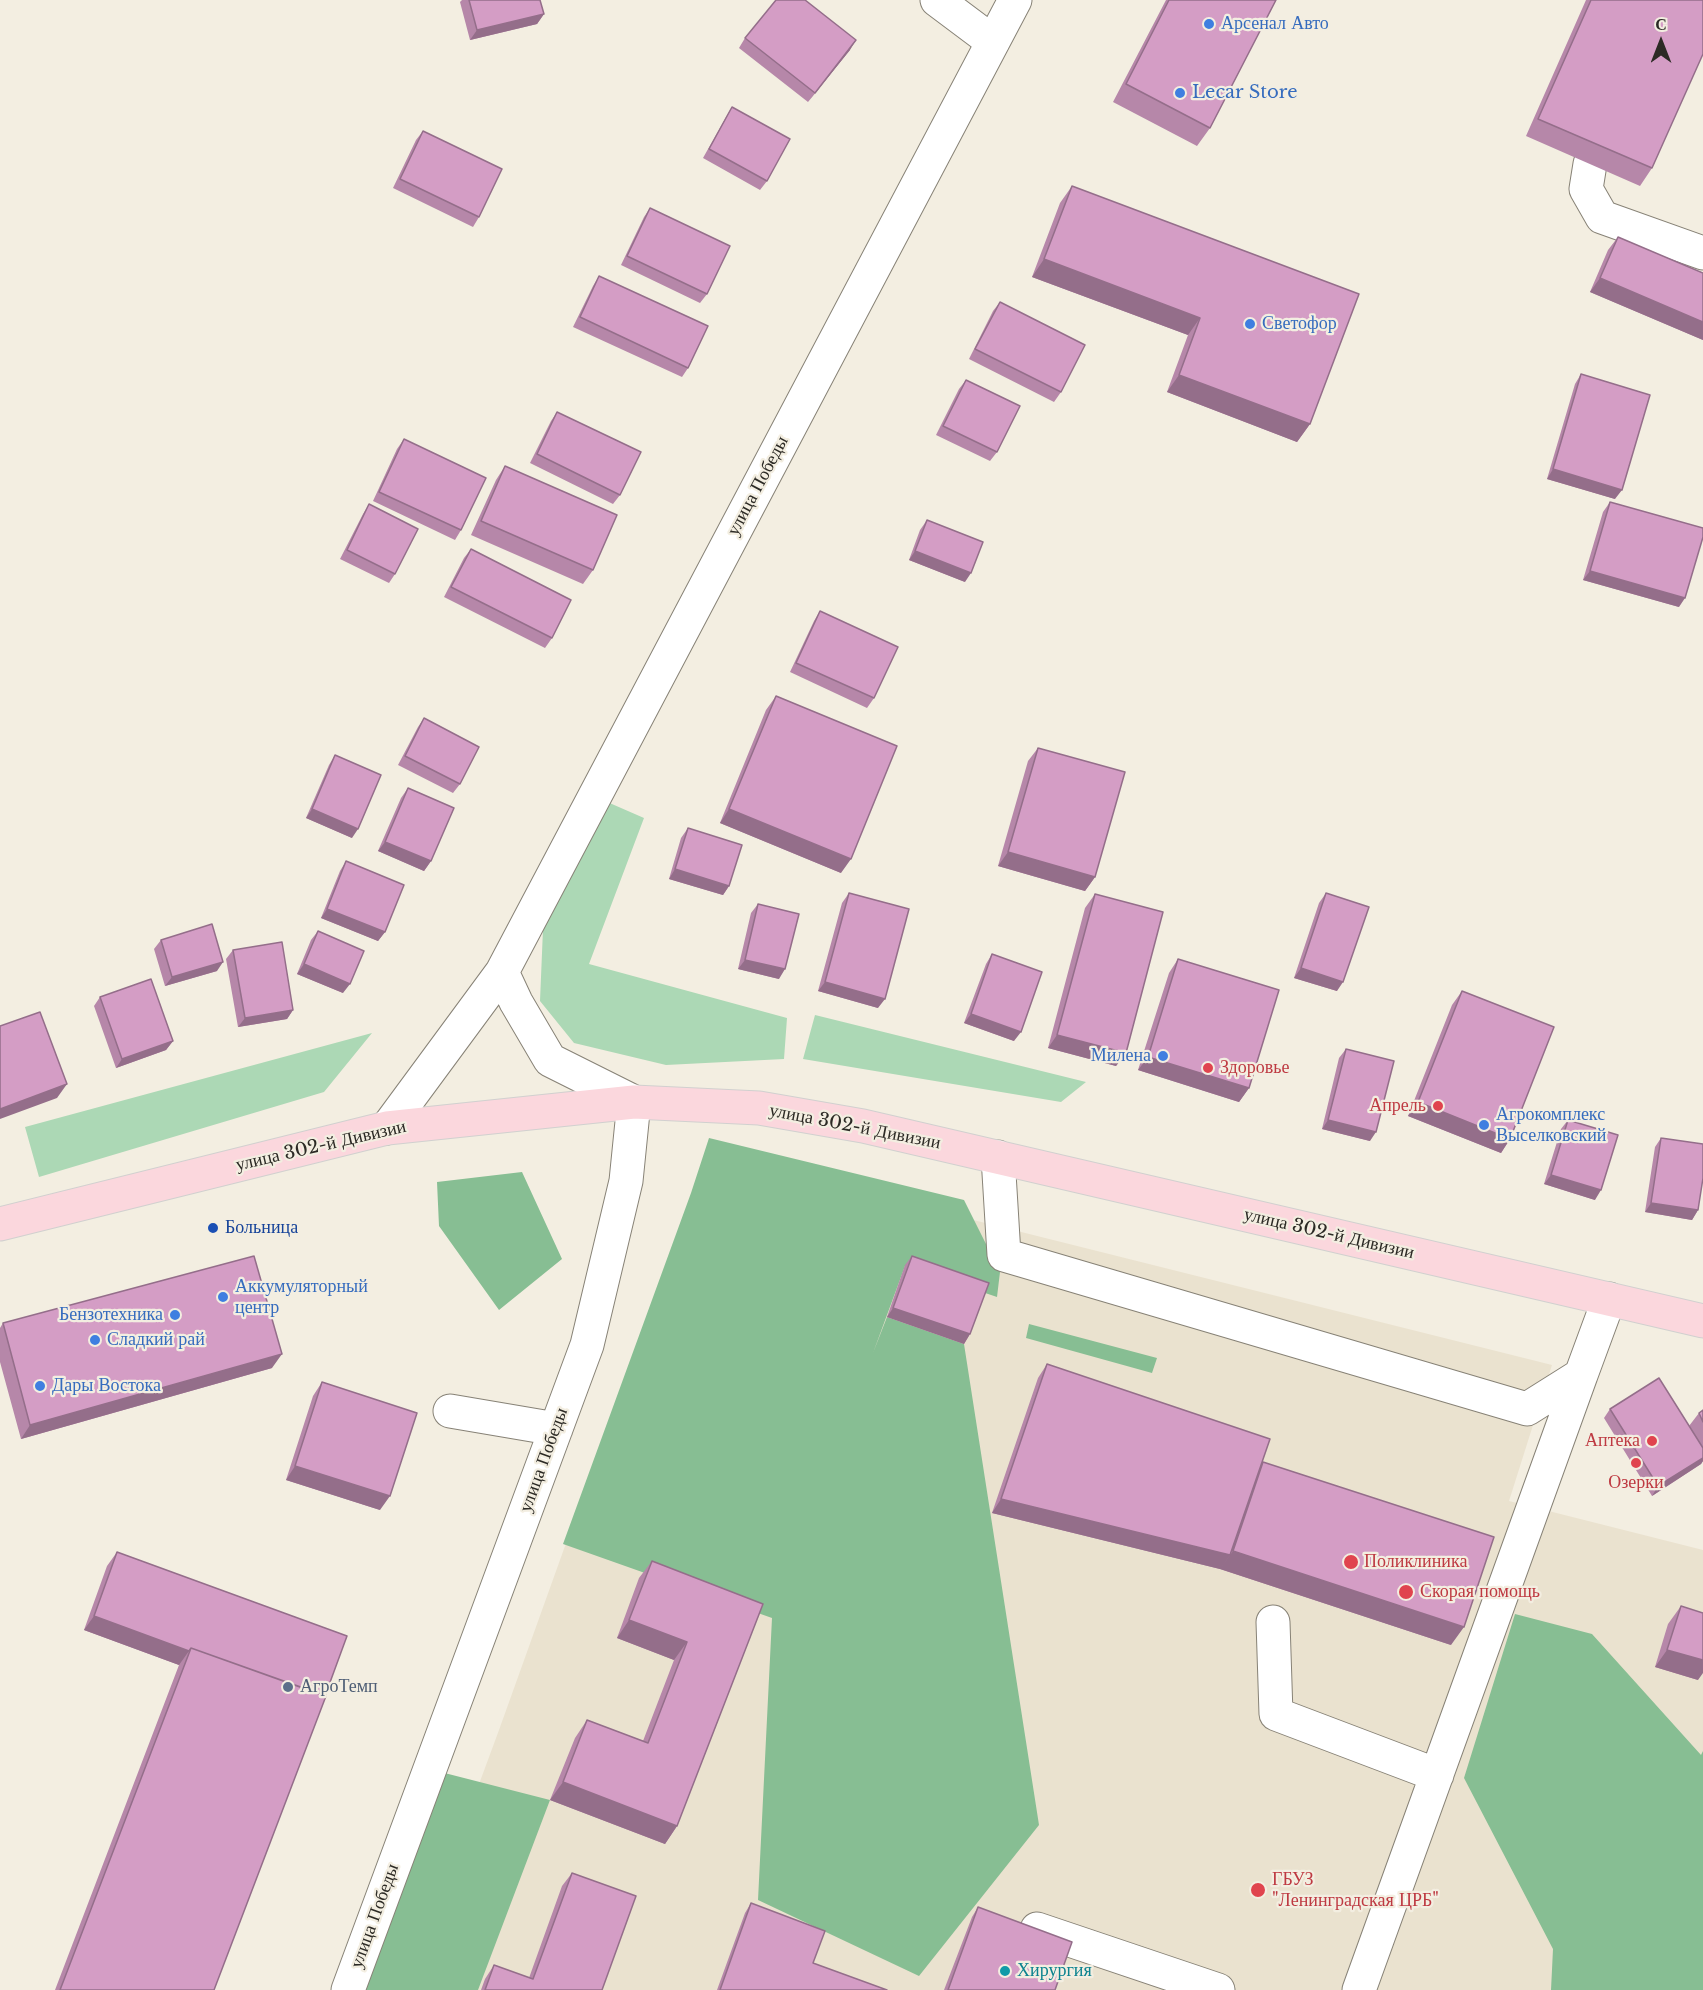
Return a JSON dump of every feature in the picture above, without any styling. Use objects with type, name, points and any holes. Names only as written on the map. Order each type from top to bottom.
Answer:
[{"type":"main road","name":"улица 302-й Дивизии","points":[[0,1224],[387,1128],[634,1102],[759,1107],[863,1126],[1703,1322]]},
{"type":"street","points":[[937,0],[993,42]]},
{"type":"street","name":"улица Победы","points":[[387,1128],[502,972],[1015,0]]},
{"type":"street","points":[[1590,164],[1586,189],[1602,217],[1703,253]]},
{"type":"street","points":[[502,972],[516,1002],[550,1060],[634,1102]]},
{"type":"street","name":"улица Победы","points":[[348,1990],[587,1345],[626,1181],[634,1102]]},
{"type":"street","points":[[998,1157],[1004,1255],[1527,1409],[1581,1375]]},
{"type":"street","points":[[1359,1990],[1609,1299]]},
{"type":"street","points":[[450,1411],[556,1429]]},
{"type":"street","points":[[1274,1622],[1276,1714],[1437,1775]]},
{"type":"street","points":[[1037,1929],[1218,1990]]},
{"type":"shaded area","points":[[706,1153],[1552,1365],[1509,1501],[1703,1550],[1703,1990],[403,1990]]},
{"type":"green space","points":[[605,801],[644,818],[589,964],[787,1018],[784,1059],[666,1065],[574,1043],[540,1001],[543,929]]},
{"type":"green space","points":[[815,1015],[1086,1082],[1061,1102],[803,1059]]},
{"type":"green space","points":[[372,1033],[324,1092],[39,1177],[25,1127]]},
{"type":"green space","points":[[709,1138],[964,1200],[1000,1272],[997,1297],[905,1266],[873,1353],[887,1317],[964,1344],[1039,1825],[919,1976],[758,1900],[772,1618],[563,1544]]},
{"type":"green space","points":[[522,1172],[562,1259],[499,1310],[439,1226],[437,1182]]},
{"type":"green space","points":[[1029,1324],[1157,1358],[1152,1373],[1026,1338]]},
{"type":"green space","points":[[1515,1614],[1592,1634],[1701,1755],[1703,1751],[1703,1990],[1551,1990],[1553,1949],[1464,1778]]},
{"type":"green space","points":[[425,1768],[550,1800],[478,1990],[353,1990]]},
{"type":"building","points":[[469,0],[540,0],[544,14],[477,30]]},
{"type":"building","points":[[776,0],[805,0],[856,40],[815,93],[745,38]]},
{"type":"building","points":[[1169,0],[1276,0],[1210,128],[1126,84]]},
{"type":"building","points":[[1591,0],[1703,0],[1703,54],[1652,168],[1538,119]]},
{"type":"building","points":[[732,107],[790,139],[767,181],[709,149]]},
{"type":"building","points":[[423,131],[502,169],[479,217],[400,179]]},
{"type":"building","name":"Светофор","points":[[1072,186],[1359,294],[1310,424],[1179,375],[1200,318],[1044,259]]},
{"type":"building","points":[[650,208],[730,246],[707,294],[627,256]]},
{"type":"building","points":[[1618,237],[1703,273],[1703,322],[1600,278]]},
{"type":"building","points":[[599,276],[708,326],[688,368],[580,317]]},
{"type":"building","points":[[1000,302],[1085,345],[1061,392],[975,349]]},
{"type":"building","points":[[1581,374],[1650,395],[1622,490],[1553,469]]},
{"type":"building","points":[[966,380],[1020,406],[997,452],[943,426]]},
{"type":"building","points":[[557,412],[641,452],[620,495],[537,454]]},
{"type":"building","points":[[404,439],[486,478],[461,530],[379,492]]},
{"type":"building","points":[[505,466],[617,515],[593,570],[481,521]]},
{"type":"building","points":[[1610,502],[1703,528],[1703,537],[1685,598],[1590,571]]},
{"type":"building","points":[[369,504],[418,529],[395,574],[347,550]]},
{"type":"building","points":[[927,520],[983,542],[971,573],[915,551]]},
{"type":"building","points":[[471,549],[571,600],[552,638],[451,587]]},
{"type":"building","points":[[820,611],[898,647],[874,698],[796,663]]},
{"type":"building","points":[[776,696],[897,746],[851,859],[729,809]]},
{"type":"building","points":[[424,718],[479,747],[460,784],[405,756]]},
{"type":"building","points":[[1038,748],[1125,772],[1095,877],[1008,852]]},
{"type":"building","points":[[335,755],[381,775],[358,829],[312,809]]},
{"type":"building","points":[[408,788],[454,808],[431,861],[385,842]]},
{"type":"building","points":[[688,828],[742,845],[729,886],[675,869]]},
{"type":"building","points":[[346,861],[404,885],[385,932],[327,909]]},
{"type":"building","points":[[849,893],[909,909],[885,999],[825,982]]},
{"type":"building","points":[[1326,893],[1369,907],[1343,982],[1301,968]]},
{"type":"building","points":[[1095,894],[1163,912],[1126,1053],[1057,1035]]},
{"type":"building","points":[[758,904],[799,914],[785,969],[745,960]]},
{"type":"building","points":[[212,924],[223,962],[172,977],[161,940]]},
{"type":"building","points":[[318,931],[364,951],[350,984],[304,964]]},
{"type":"building","points":[[282,942],[293,1010],[245,1018],[233,950]]},
{"type":"building","points":[[992,954],[1042,972],[1021,1032],[971,1014]]},
{"type":"building","points":[[1178,959],[1279,990],[1249,1088],[1148,1057]]},
{"type":"building","points":[[151,979],[173,1041],[122,1059],[100,997]]},
{"type":"building","points":[[1462,991],[1554,1027],[1510,1139],[1418,1102]]},
{"type":"building","points":[[40,1012],[67,1084],[0,1109],[0,1026]]},
{"type":"building","points":[[1346,1049],[1394,1061],[1376,1132],[1328,1120]]},
{"type":"building","points":[[1568,1120],[1618,1135],[1601,1190],[1551,1175]]},
{"type":"building","points":[[1661,1138],[1703,1144],[1703,1178],[1698,1210],[1651,1203]]},
{"type":"building","points":[[254,1256],[282,1354],[30,1425],[3,1323]]},
{"type":"building","points":[[912,1256],[989,1283],[970,1334],[893,1308]]},
{"type":"building","points":[[1047,1364],[1270,1439],[1230,1555],[1001,1499]]},
{"type":"building","name":"Аптека","points":[[1659,1378],[1703,1448],[1703,1458],[1658,1486],[1610,1409]]},
{"type":"building","points":[[322,1382],[417,1413],[390,1496],[295,1466]]},
{"type":"building","points":[[1703,1410],[1703,1422],[1699,1413]]},
{"type":"building","name":"Поликлиника","points":[[1263,1462],[1494,1537],[1464,1627],[1233,1551]]},
{"type":"building","points":[[117,1552],[347,1636],[325,1696],[191,1648],[189,1651],[94,1616]]},
{"type":"building","points":[[652,1561],[763,1604],[677,1826],[563,1782],[587,1720],[648,1743],[687,1642],[629,1620]]},
{"type":"building","points":[[1681,1606],[1703,1613],[1703,1660],[1667,1650]]},
{"type":"building","points":[[191,1648],[326,1696],[214,1990],[60,1990]]},
{"type":"building","points":[[572,1873],[636,1896],[602,1990],[485,1990],[494,1965],[533,1979]]},
{"type":"building","points":[[751,1903],[825,1931],[813,1963],[887,1990],[720,1990]]},
{"type":"building","name":"Хирургия","points":[[978,1907],[1072,1942],[1055,1990],[948,1990]]},
{"type":"place","name":"Арсенал Авто","points":[[1209,24]]},
{"type":"place","name":"Lecar Store","points":[[1180,93]]},
{"type":"place","name":"Светофор","points":[[1250,324]]},
{"type":"place","name":"Милена","points":[[1163,1056]]},
{"type":"place","name":"Здоровье","points":[[1208,1068]]},
{"type":"place","name":"Апрель","points":[[1438,1106]]},
{"type":"place","name":"Агрокомплекс Выселковский","points":[[1484,1125]]},
{"type":"place","name":"Больница","points":[[213,1228]]},
{"type":"place","name":"Аккумуляторный центр","points":[[223,1297]]},
{"type":"place","name":"Бензотехника","points":[[175,1315]]},
{"type":"place","name":"Сладкий рай","points":[[95,1340]]},
{"type":"place","name":"Дары Востока","points":[[40,1386]]},
{"type":"place","name":"Аптека","points":[[1652,1441]]},
{"type":"place","name":"Озерки","points":[[1636,1463]]},
{"type":"place","name":"Поликлиника","points":[[1351,1562]]},
{"type":"place","name":"Скорая помощь","points":[[1406,1592]]},
{"type":"place","name":"АгроТемп","points":[[288,1687]]},
{"type":"place","name":"ГБУЗ \"Ленинградская ЦРБ\"","points":[[1258,1890]]},
{"type":"place","name":"Хирургия","points":[[1005,1971]]}]
